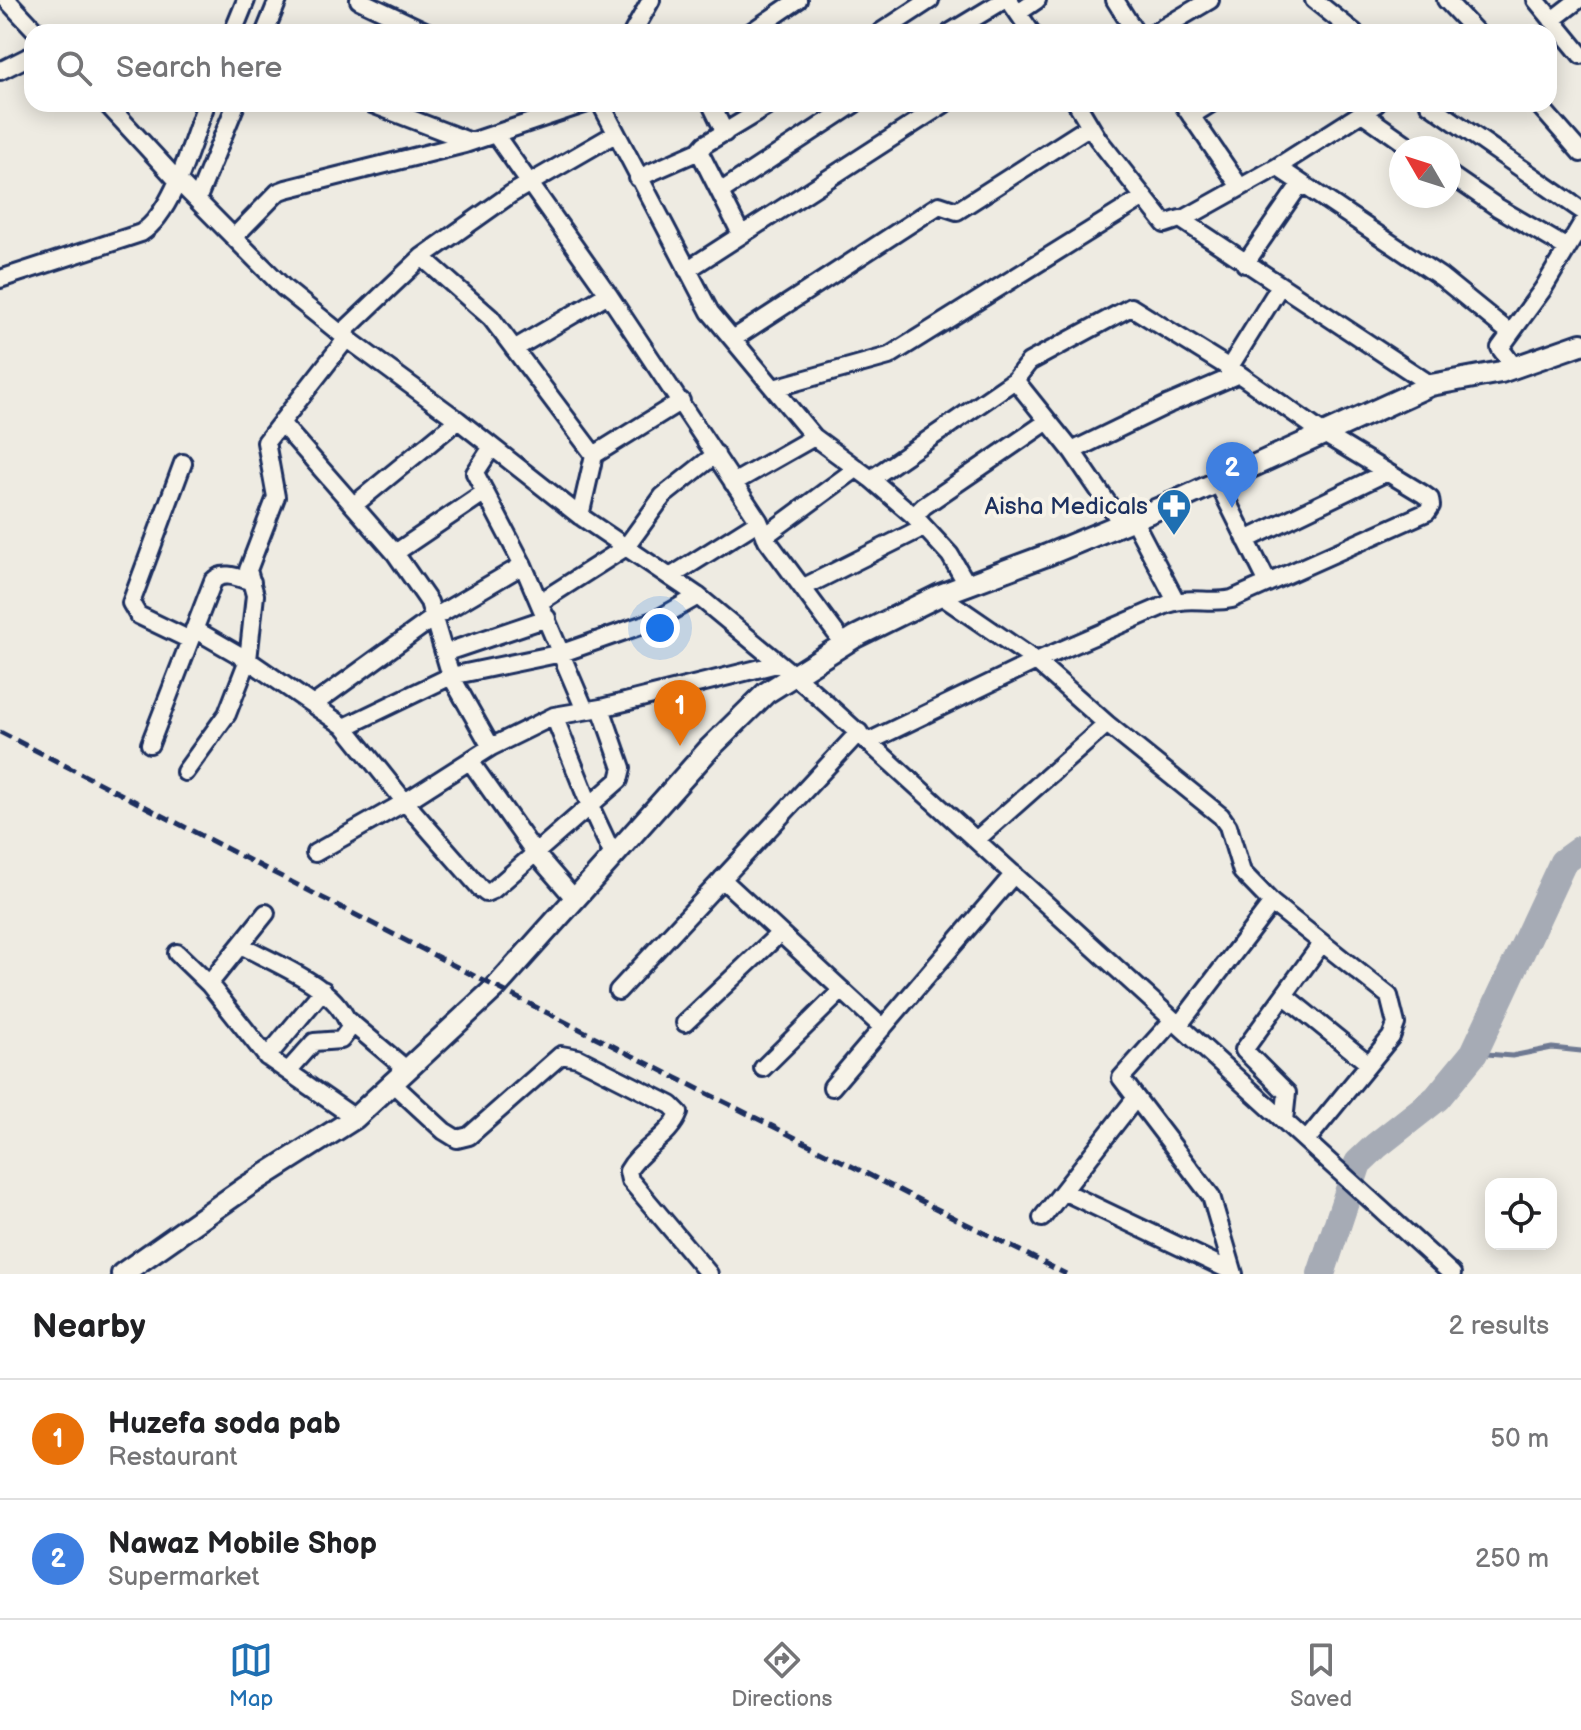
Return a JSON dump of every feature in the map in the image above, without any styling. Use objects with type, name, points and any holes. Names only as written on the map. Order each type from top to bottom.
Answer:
[{"type":"main road","points":[[122,1274],[246,1187],[355,1118],[496,987],[710,748],[786,670],[940,595],[1128,522],[1431,385],[1515,368],[1581,344]]},
{"type":"street","points":[[7,0],[30,24]]},
{"type":"street","points":[[236,24],[246,0]]},
{"type":"street","points":[[268,24],[278,0]]},
{"type":"street","points":[[359,0],[410,24]]},
{"type":"street","points":[[638,24],[651,0]]},
{"type":"street","points":[[763,24],[798,0]]},
{"type":"street","points":[[893,24],[930,0]]},
{"type":"street","points":[[968,24],[1010,4],[1037,0]]},
{"type":"street","points":[[1115,0],[1130,24]]},
{"type":"street","points":[[1170,24],[1210,0]]},
{"type":"street","points":[[1314,0],[1344,24]]},
{"type":"street","points":[[1446,0],[1468,24]]},
{"type":"street","points":[[1536,0],[1555,24]]},
{"type":"street","points":[[1552,20],[1578,0]]},
{"type":"street","points":[[1010,4],[1025,24]]},
{"type":"street","points":[[1557,26],[1581,55]]},
{"type":"street","points":[[0,71],[24,59]]},
{"type":"street","points":[[114,112],[284,288],[580,516],[698,596],[786,670],[1452,1274]]},
{"type":"street","points":[[0,279],[141,233],[152,226],[177,180],[203,112]]},
{"type":"street","points":[[197,200],[233,112]]},
{"type":"street","points":[[393,112],[471,142]]},
{"type":"street","points":[[234,237],[278,192],[471,142],[560,112]]},
{"type":"street","points":[[605,112],[710,312],[814,437],[871,479],[919,521],[950,555],[968,586]]},
{"type":"street","points":[[715,112],[725,133]]},
{"type":"street","points":[[638,178],[699,151],[705,144],[758,112]]},
{"type":"street","points":[[720,192],[842,112]]},
{"type":"street","points":[[687,270],[932,112]]},
{"type":"street","points":[[1082,112],[1165,224],[1182,220],[1277,167],[1363,112]]},
{"type":"street","points":[[1188,112],[1240,187]]},
{"type":"street","points":[[1373,112],[1399,136]]},
{"type":"street","points":[[1440,112],[1581,210]]},
{"type":"street","points":[[1545,112],[1581,153]]},
{"type":"street","points":[[733,339],[939,205],[957,211],[1090,126]]},
{"type":"street","points":[[495,134],[528,185],[608,294],[716,454],[762,529],[844,644]]},
{"type":"street","points":[[185,772],[227,714],[248,660],[255,595],[249,567],[276,497],[266,442],[344,336],[422,257],[528,185],[615,134]]},
{"type":"street","points":[[699,151],[741,234]]},
{"type":"street","points":[[1277,167],[1441,277],[1510,333]]},
{"type":"street","points":[[1461,182],[1567,248]]},
{"type":"street","points":[[1245,264],[1301,183]]},
{"type":"street","points":[[774,388],[889,356],[1144,197]]},
{"type":"street","points":[[1182,220],[1431,385]]},
{"type":"street","points":[[1515,368],[1500,348],[1543,289],[1581,225]]},
{"type":"street","points":[[422,257],[491,318],[594,455]]},
{"type":"street","points":[[1072,451],[1234,371],[1280,286]]},
{"type":"street","points":[[514,349],[608,294]]},
{"type":"street","points":[[618,991],[722,879],[863,737],[1176,601],[1224,601],[1427,512],[1431,506],[1430,499],[1324,434],[1234,371],[1131,307],[1029,362],[1015,380],[871,479]]},
{"type":"street","points":[[1015,380],[1128,522],[1176,601]]},
{"type":"street","points":[[580,516],[594,455],[681,401]]},
{"type":"street","points":[[354,505],[458,420]]},
{"type":"street","points":[[804,587],[919,521],[924,506],[1048,421]]},
{"type":"street","points":[[281,423],[395,553],[429,602],[451,676],[491,747]]},
{"type":"street","points":[[733,483],[814,437]]},
{"type":"street","points":[[183,463],[131,603],[138,615],[192,634],[248,660],[345,727],[405,802],[486,893],[590,806],[622,774],[593,709],[562,653],[523,565],[475,473],[492,447]]},
{"type":"street","points":[[444,653],[543,610],[626,547],[663,496],[716,454]]},
{"type":"street","points":[[670,577],[762,529],[856,469]]},
{"type":"street","points":[[1246,540],[1387,472]]},
{"type":"street","points":[[1218,483],[1268,583]]},
{"type":"street","points":[[395,553],[485,492]]},
{"type":"street","points":[[313,705],[433,618],[523,565]]},
{"type":"street","points":[[150,744],[213,581],[217,576],[252,582]]},
{"type":"street","points":[[940,595],[1036,661],[1107,724],[1226,820],[1242,872],[1272,903],[1389,996],[1395,1030],[1306,1141]]},
{"type":"street","points":[[345,727],[451,676],[562,653],[656,620],[698,596]]},
{"type":"street","points":[[315,853],[405,802],[491,747],[554,716],[786,670]]},
{"type":"street","points":[[554,716],[613,855]]},
{"type":"street","points":[[976,840],[1107,724]]},
{"type":"street","points":[[470,761],[535,853],[574,898]]},
{"type":"street","points":[[832,1087],[1014,874]]},
{"type":"street","points":[[722,879],[883,1028]]},
{"type":"street","points":[[1233,1273],[1211,1196],[1121,1078],[1176,1022],[1272,903]]},
{"type":"street","points":[[209,984],[266,913]]},
{"type":"street","points":[[685,1023],[780,933]]},
{"type":"street","points":[[1284,1121],[1287,1093],[1244,1050],[1322,943]]},
{"type":"street","points":[[241,945],[323,990],[346,1013],[350,1028],[338,1042],[314,1042],[288,1071]]},
{"type":"street","points":[[177,953],[209,984],[267,1057],[355,1118]]},
{"type":"street","points":[[267,1057],[323,990]]},
{"type":"street","points":[[763,1068],[842,990]]},
{"type":"street","points":[[1285,996],[1369,1064]]},
{"type":"street","points":[[348,1020],[444,1131],[457,1139],[469,1136],[561,1055],[578,1058],[671,1105],[679,1113],[675,1122],[633,1161],[628,1171],[630,1180],[709,1274]]},
{"type":"street","points":[[1042,1218],[1135,1099]]},
{"type":"street","points":[[1063,1191],[1233,1273]]},
{"type":"waterway","points":[[1321,1274],[1358,1163],[1437,1098],[1474,1053],[1563,862],[1581,849]]},
{"type":"waterway","points":[[1474,1053],[1512,1056],[1552,1048],[1581,1051]]},
{"type":"railway","points":[[0,732],[496,987],[1066,1274]]},
{"type":"place","name":"Nawaz Mobile Shop","points":[[1232,508]]},
{"type":"place","name":"Aisha Medicals","points":[[1174,537]]},
{"type":"place","name":"Huzefa soda pab","points":[[680,746]]}]
